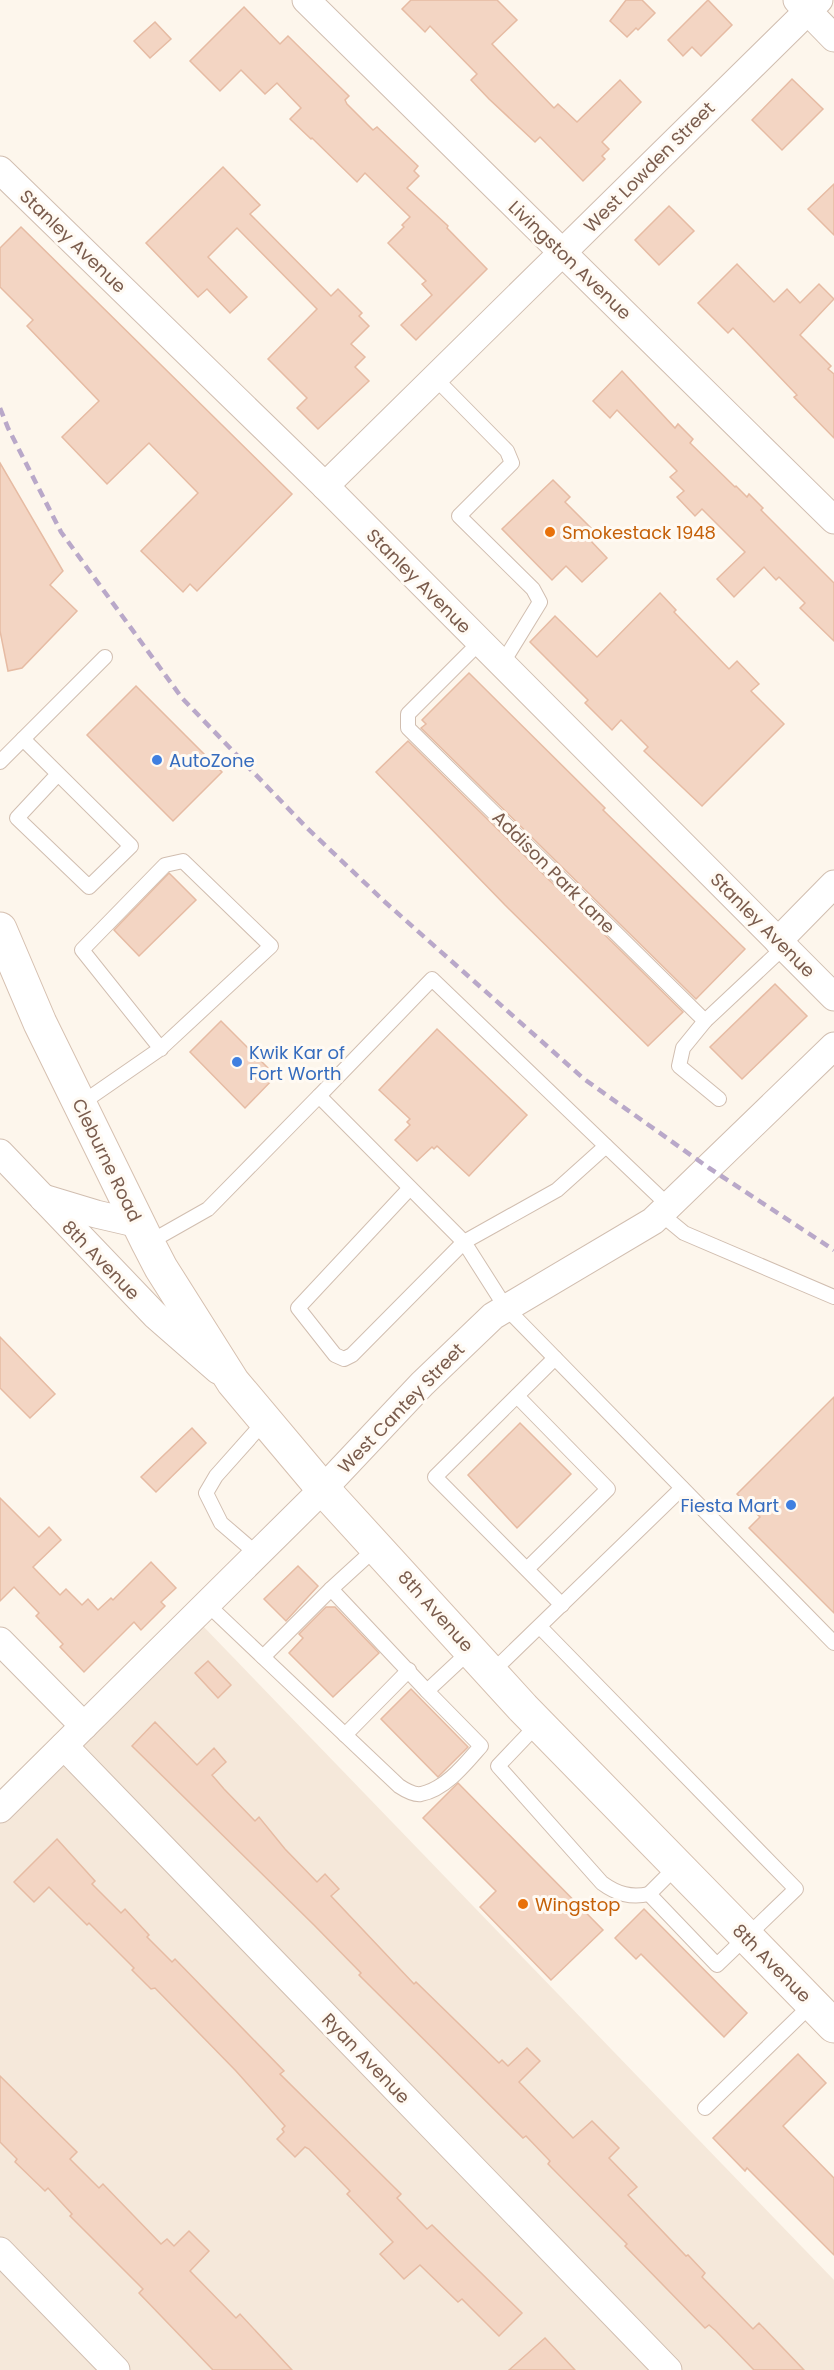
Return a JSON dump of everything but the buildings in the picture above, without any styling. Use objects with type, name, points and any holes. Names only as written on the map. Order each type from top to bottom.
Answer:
[{"type":"main road","name":"Cleburne Road","points":[[0,929],[40,1023],[143,1233],[161,1268],[232,1382]]},
{"type":"main road","name":"8th Avenue","points":[[232,1382],[323,1489],[538,1724],[676,1866],[827,2015]]},
{"type":"street","name":"Livingston Avenue","points":[[306,0],[834,520]]},
{"type":"street","name":"West Lowden Street","points":[[325,486],[563,252],[808,4]]},
{"type":"street","points":[[808,4],[834,38]]},
{"type":"street","name":"Stanley Avenue","points":[[0,170],[325,486],[834,997]]},
{"type":"street","points":[[781,944],[834,884]]},
{"type":"street","name":"West Cantey Street","points":[[0,1809],[323,1489],[422,1384],[493,1316],[653,1221],[834,1046]]},
{"type":"street","name":"8th Avenue","points":[[0,1153],[155,1315],[232,1382]]},
{"type":"street","name":"8th Avenue","points":[[39,1196],[96,1214],[143,1233]]},
{"type":"street","points":[[0,1641],[84,1726]]},
{"type":"street","name":"Ryan Avenue","points":[[64,1746],[668,2370]]},
{"type":"street","points":[[0,2251],[116,2370]]},
{"type":"lane","points":[[435,378],[507,452],[513,463],[459,516],[533,590],[540,602],[502,664]]},
{"type":"lane","name":"Addison Park Lane","points":[[480,642],[408,714],[408,728],[705,1021]]},
{"type":"lane","points":[[0,762],[105,657]]},
{"type":"lane","points":[[22,740],[58,774],[131,846],[89,887],[17,818],[58,774]]},
{"type":"lane","points":[[80,1105],[161,1049],[271,946],[183,861],[165,865],[82,950],[161,1049]]},
{"type":"lane","points":[[719,1100],[679,1066],[683,1048],[705,1021],[781,944]]},
{"type":"lane","points":[[143,1233],[208,1209],[432,979],[606,1146],[684,1233],[834,1298]]},
{"type":"lane","points":[[320,1095],[464,1242],[506,1308],[834,1643]]},
{"type":"lane","points":[[410,1188],[298,1308],[335,1355],[344,1359],[352,1355],[464,1242],[557,1190],[606,1146]]},
{"type":"lane","points":[[555,1358],[435,1477],[562,1605]]},
{"type":"lane","points":[[517,1396],[608,1489],[527,1569]]},
{"type":"lane","points":[[257,1554],[221,1522],[206,1493],[216,1476],[265,1421]]},
{"type":"lane","points":[[427,1691],[540,1627],[682,1488]]},
{"type":"lane","points":[[263,1657],[377,1547]]},
{"type":"lane","points":[[331,1589],[481,1746],[602,1883],[623,1894],[638,1896],[649,1894],[676,1866]]},
{"type":"lane","points":[[207,1604],[408,1792],[420,1794],[436,1788],[453,1776],[481,1746]]},
{"type":"lane","points":[[540,1627],[796,1888],[717,1965],[649,1894]]},
{"type":"lane","points":[[345,1735],[409,1670]]},
{"type":"lane","points":[[498,1766],[538,1724]]},
{"type":"lane","points":[[705,2108],[827,2015]]},
{"type":"shaded area","points":[[201,1624],[834,2280],[834,2370],[0,2370],[0,1823]]},
{"type":"railway","points":[[0,408],[61,532],[182,698],[305,826],[385,902],[584,1079],[709,1168],[834,1250]]},
{"type":"place","name":"Smokestack 1948","points":[[550,532]]},
{"type":"place","name":"AutoZone","points":[[157,760]]},
{"type":"place","name":"Kwik Kar of Fort Worth","points":[[237,1062]]},
{"type":"place","name":"Fiesta Mart","points":[[791,1505]]},
{"type":"place","name":"Wingstop","points":[[523,1904]]}]
